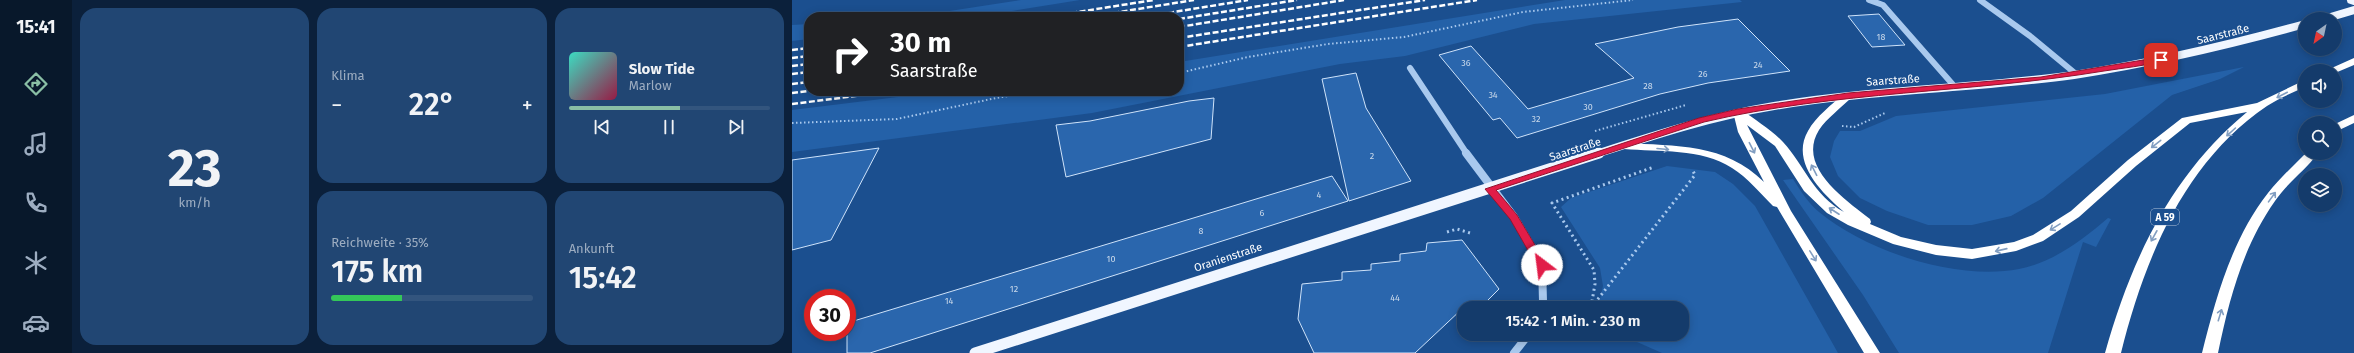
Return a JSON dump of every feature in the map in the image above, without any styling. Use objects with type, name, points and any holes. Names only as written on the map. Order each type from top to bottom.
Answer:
[{"type":"highway","points":[[2342,66],[2354,61]]},
{"type":"highway","name":"A 59","points":[[2113,353],[2120,324],[2144,254],[2179,192],[2209,152],[2260,106],[2298,87]]},
{"type":"highway","points":[[1848,95],[1811,134],[1806,153],[1814,172],[1827,189],[1846,208],[1882,235]]},
{"type":"highway","points":[[1738,112],[1779,144],[1808,188],[1818,199],[1853,222],[1882,235],[1917,246],[1956,254],[1987,253],[2016,246],[2038,238],[2075,214],[2132,164],[2186,120],[2260,106]]},
{"type":"highway","points":[[1738,112],[1744,132],[1785,211],[1872,353]]},
{"type":"highway","points":[[2342,125],[2354,118]]},
{"type":"highway","points":[[1624,146],[1699,152],[1732,163],[1748,174],[1785,211]]},
{"type":"highway","points":[[2210,353],[2230,281],[2247,236],[2272,196],[2305,160]]},
{"type":"main road","points":[[2342,14],[2354,10]]},
{"type":"main road","name":"Saarstraße","points":[[1490,189],[1702,120],[1738,112],[1848,95],[1955,88],[2076,74],[2206,51],[2298,26]]},
{"type":"main road","name":"Oranienstraße","points":[[975,353],[1305,245],[1490,189]]},
{"type":"street","points":[[1869,0],[1883,5],[1955,88]]},
{"type":"street","points":[[1980,0],[2030,36],[2076,74]]},
{"type":"street","points":[[1410,68],[1490,189],[1514,217],[1542,265],[1543,301]]},
{"type":"street","points":[[1514,353],[1523,341]]},
{"type":"path","points":[[1184,73],[1248,57],[1328,44],[1404,37],[1523,12],[1633,0]]},
{"type":"path","points":[[792,123],[897,119],[1009,96]]},
{"type":"path","points":[[1819,125],[1854,127],[1890,111]]},
{"type":"path","points":[[1660,164],[1552,203],[1594,270],[1595,284],[1591,308],[1695,175],[1690,162],[1699,152]]},
{"type":"path","points":[[1447,232],[1457,229],[1470,233]]},
{"type":"shaded area","points":[[1021,0],[1080,0],[1006,12],[943,12]]},
{"type":"shaded area","points":[[1565,0],[1740,0],[1742,2],[1534,24],[1405,56],[1340,64],[1184,95],[1184,61]]},
{"type":"shaded area","points":[[804,24],[804,40],[792,41],[792,25]]},
{"type":"shaded area","points":[[2244,67],[2220,79],[2172,95],[2043,198],[2011,216],[1972,225],[1928,225],[1887,211],[1860,198],[1838,176],[1830,157],[1834,141],[1840,131],[1860,131],[1896,116],[2105,94]]},
{"type":"shaded area","points":[[1178,96],[1092,113],[792,152],[792,110],[898,97]]},
{"type":"shaded area","points":[[1667,166],[1715,172],[1733,184],[1755,206],[1838,353],[1662,353],[1635,341],[1689,341],[1689,301],[1600,301],[1603,286],[1600,268],[1561,207],[1571,198]]},
{"type":"shaded area","points":[[1793,179],[1815,209],[1839,226],[1862,239],[1887,251],[1914,260],[1942,267],[1969,271],[1995,272],[2032,266],[2056,256],[2078,242],[2108,218],[2111,219],[2096,247],[2083,242],[2048,353],[1899,353],[1863,295],[1783,180]]},
{"type":"building","points":[[1879,14],[1905,45],[1872,47],[1848,16]]},
{"type":"building","points":[[1738,19],[1790,71],[1708,83],[1660,94],[1517,138],[1500,118],[1493,120],[1439,55],[1471,46],[1528,109],[1634,78],[1595,44],[1678,27]]},
{"type":"building","points":[[1356,73],[1366,108],[1411,181],[1349,201],[1322,79]]},
{"type":"building","points":[[1214,98],[1211,139],[1066,177],[1056,125],[1090,121],[1189,101]]},
{"type":"building","points":[[879,148],[831,240],[792,250],[792,160]]},
{"type":"building","points":[[1332,176],[1348,201],[870,353],[847,353],[847,341],[856,341],[856,320]]},
{"type":"building","points":[[1462,240],[1499,289],[1487,301],[1457,301],[1457,314],[1415,353],[1314,353],[1298,319],[1302,284],[1342,280],[1342,272],[1371,270],[1371,264],[1400,261],[1400,254],[1426,251],[1427,243]]},
{"type":"railway","points":[[1078,12],[1154,0]]},
{"type":"railway","points":[[1119,12],[1194,0]]},
{"type":"railway","points":[[1174,12],[1248,0]]},
{"type":"railway","points":[[1184,18],[1297,0]]},
{"type":"railway","points":[[1184,26],[1344,0]]},
{"type":"railway","points":[[1184,37],[1425,0]]},
{"type":"railway","points":[[1184,46],[1477,0]]},
{"type":"railway","points":[[792,50],[804,49]]},
{"type":"railway","points":[[792,58],[804,57]]},
{"type":"railway","points":[[792,66],[804,65]]},
{"type":"railway","points":[[792,74],[804,73]]},
{"type":"railway","points":[[792,84],[804,83]]},
{"type":"railway","points":[[792,93],[804,92]]},
{"type":"railway","points":[[792,104],[855,96]]},
{"type":"route","points":[[1542,265],[1514,217],[1490,189],[1702,120],[1738,112],[1848,95],[1955,88],[2041,79],[2161,60]]}]
